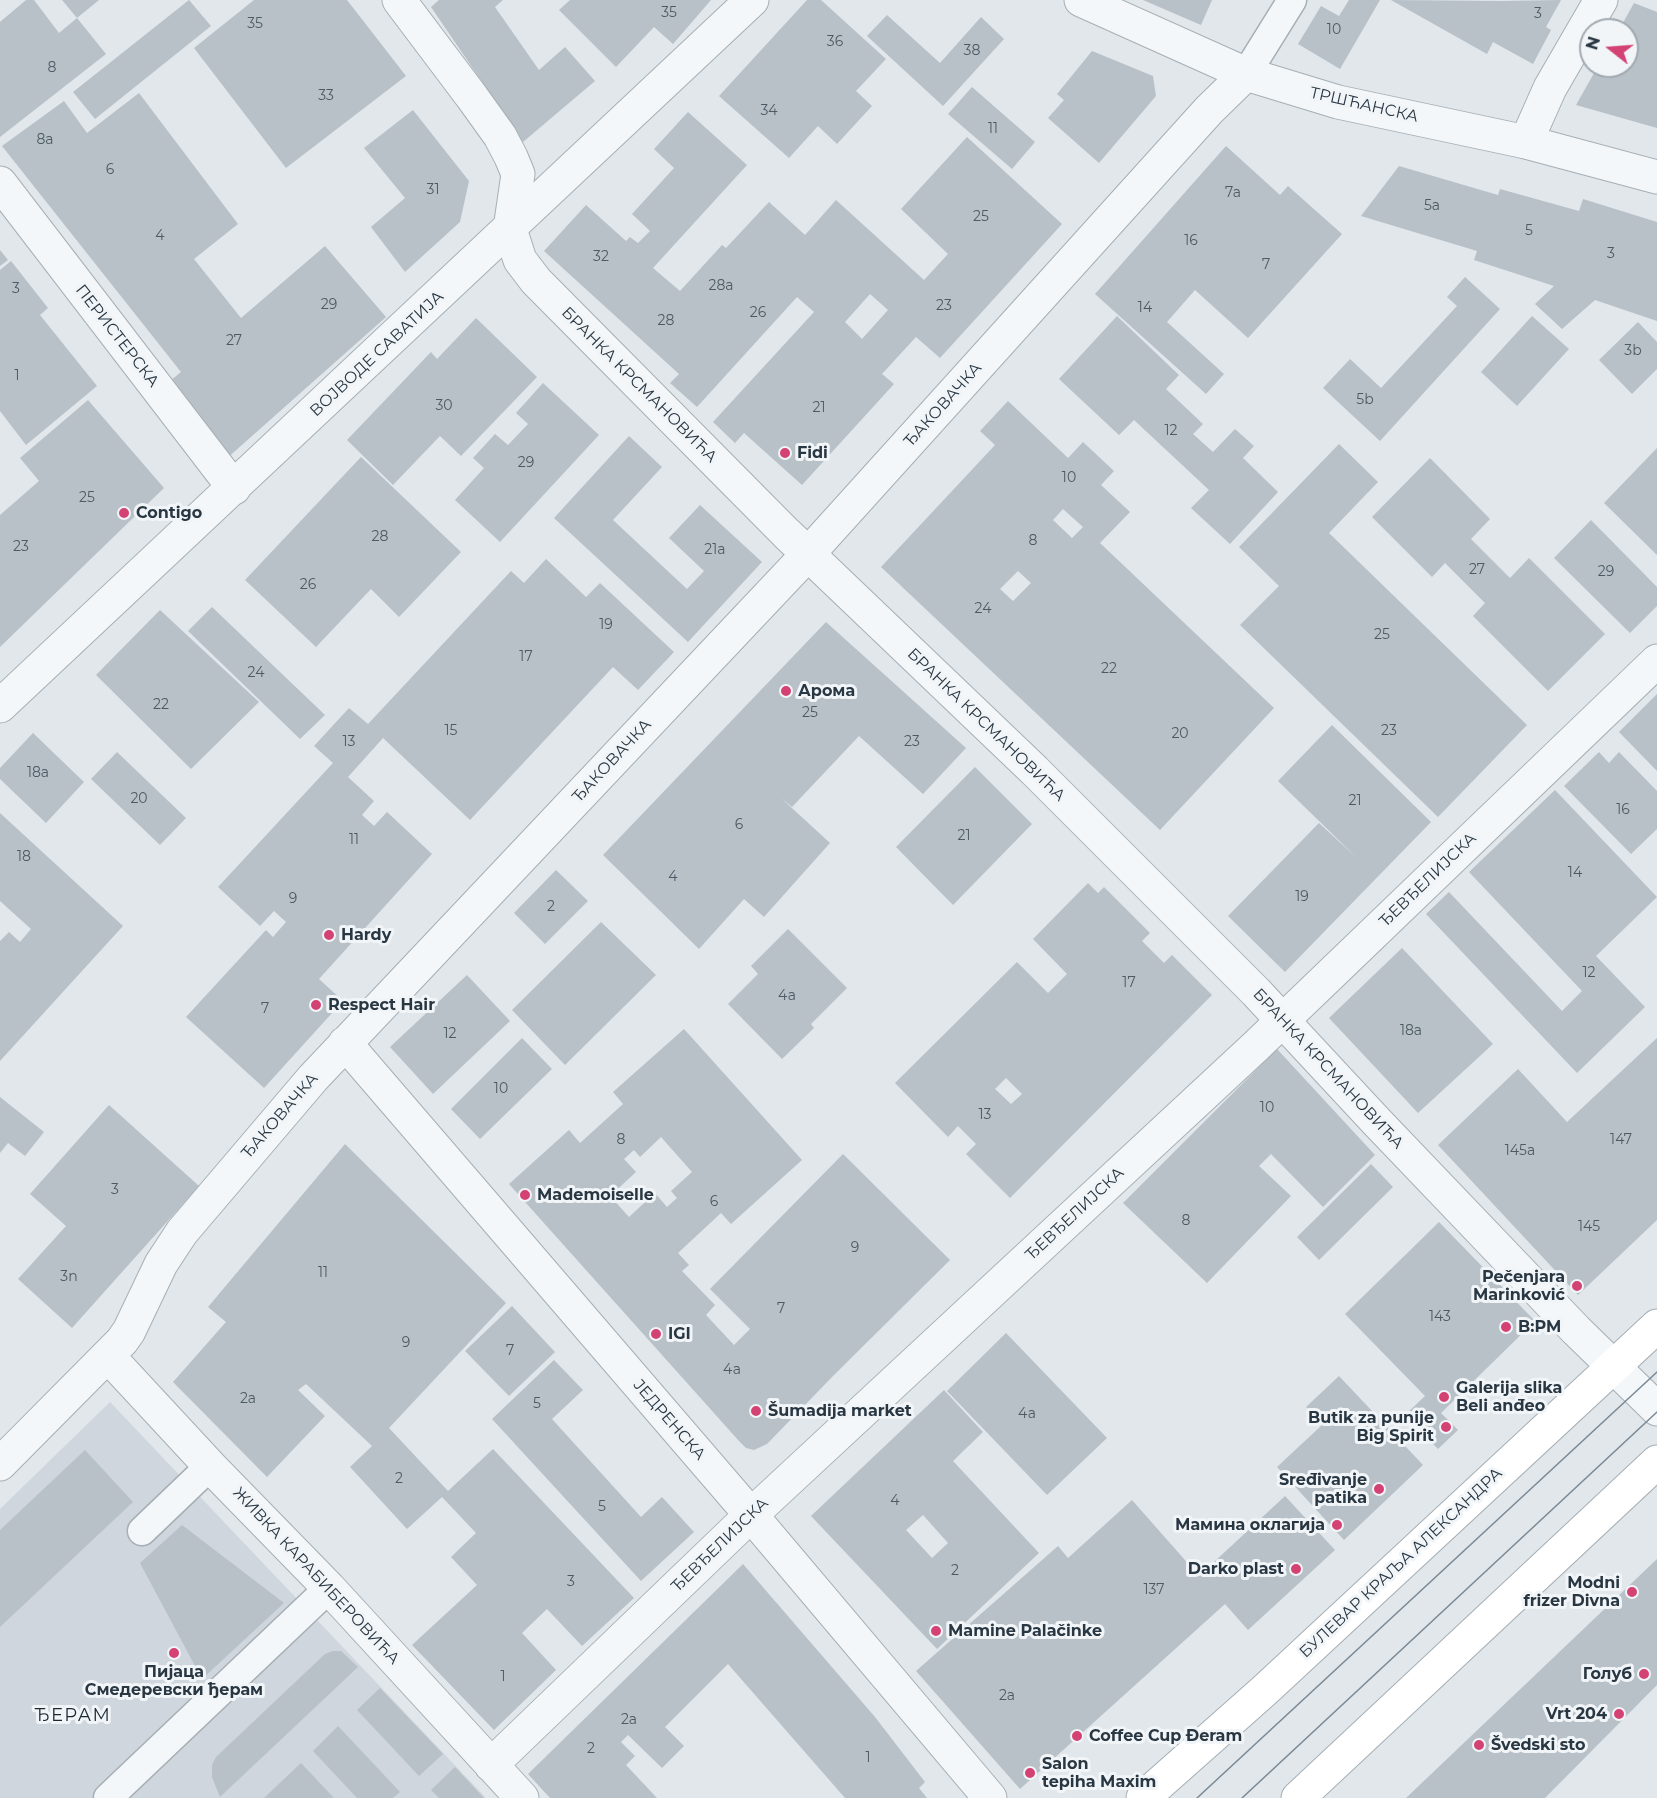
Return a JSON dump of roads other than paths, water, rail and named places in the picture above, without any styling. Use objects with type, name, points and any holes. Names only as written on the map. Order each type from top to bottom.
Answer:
[{"type":"main road","name":"БУЛЕВАР КРАЉА АЛЕКСАНДРА","points":[[1143,1798],[1265,1689],[1657,1326]]},
{"type":"main road","points":[[1298,1798],[1657,1462]]},
{"type":"street","name":"БРАНКА КРСМАНОВИЋА","points":[[399,0],[500,136],[511,157],[518,174],[510,230],[520,260],[536,281],[808,554],[1034,770],[1283,1021],[1385,1130],[1657,1409]]},
{"type":"street","name":"ВОЈВОДЕ САВАТИЈА","points":[[0,706],[510,230],[752,0]]},
{"type":"street","name":"ТРШЋАНСКА","points":[[1081,0],[1246,74],[1338,102],[1526,142],[1657,177]]},
{"type":"street","points":[[1526,142],[1550,88],[1601,0]]},
{"type":"street","name":"ЂАКОВАЧКА","points":[[4,1452],[108,1356],[129,1331],[161,1264],[182,1232],[313,1078],[808,554],[1209,110],[1246,74]]},
{"type":"street","name":"ПЕРИСТЕРСКА","points":[[0,183],[234,488]]},
{"type":"street","name":"ЂЕВЂЕЛИЈСКА","points":[[491,1765],[751,1515],[1283,1021],[1657,661]]},
{"type":"street","name":"ЈЕДРЕНСКА","points":[[345,1043],[751,1515],[990,1798]]},
{"type":"street","name":"ЖИВКА КАРАБИБЕРОВИЋА","points":[[108,1356],[210,1466],[329,1588],[522,1798]]},
{"type":"lane","points":[[1246,74],[1292,0]]},
{"type":"lane","points":[[142,1531],[210,1466]]},
{"type":"lane","points":[[108,1798],[329,1588]]},
{"type":"tram line","points":[[1197,1798],[1657,1372]]},
{"type":"tram line","points":[[1242,1798],[1657,1412]]},
{"type":"place","name":"Fidi","points":[[785,453]]},
{"type":"place","name":"Contigo","points":[[124,513]]},
{"type":"place","name":"Арома","points":[[786,691]]},
{"type":"place","name":"Hardy","points":[[329,935]]},
{"type":"place","name":"Respect Hair","points":[[316,1005]]},
{"type":"place","name":"Mademoiselle","points":[[525,1195]]},
{"type":"place","name":"Pečenjara Marinković","points":[[1577,1286]]},
{"type":"place","name":"B:PM","points":[[1506,1327]]},
{"type":"place","name":"IGI","points":[[656,1334]]},
{"type":"place","name":"Galerija slika Beli anđeo","points":[[1444,1397]]},
{"type":"place","name":"Šumadija market","points":[[756,1411]]},
{"type":"place","name":"Butik za punije Big Spirit","points":[[1446,1427]]},
{"type":"place","name":"Sređivanje patika","points":[[1379,1489]]},
{"type":"place","name":"Мамина оклагија","points":[[1337,1525]]},
{"type":"place","name":"Darko plast","points":[[1296,1569]]},
{"type":"place","name":"Modni frizer Divna","points":[[1632,1592]]},
{"type":"place","name":"Mamine Palačinke","points":[[936,1631]]},
{"type":"place","name":"Пијаца Смедеревски ђерам","points":[[174,1653]]},
{"type":"place","name":"Голуб","points":[[1644,1674]]},
{"type":"place","name":"Vrt 204","points":[[1619,1714]]},
{"type":"place","name":"Coffee Cup Đeram","points":[[1077,1736]]},
{"type":"place","name":"Švedski sto","points":[[1479,1745]]},
{"type":"place","name":"Salon tepiha Maxim","points":[[1030,1773]]},
{"type":"district","name":"ЂЕРАМ","points":[[73,1716]]}]
